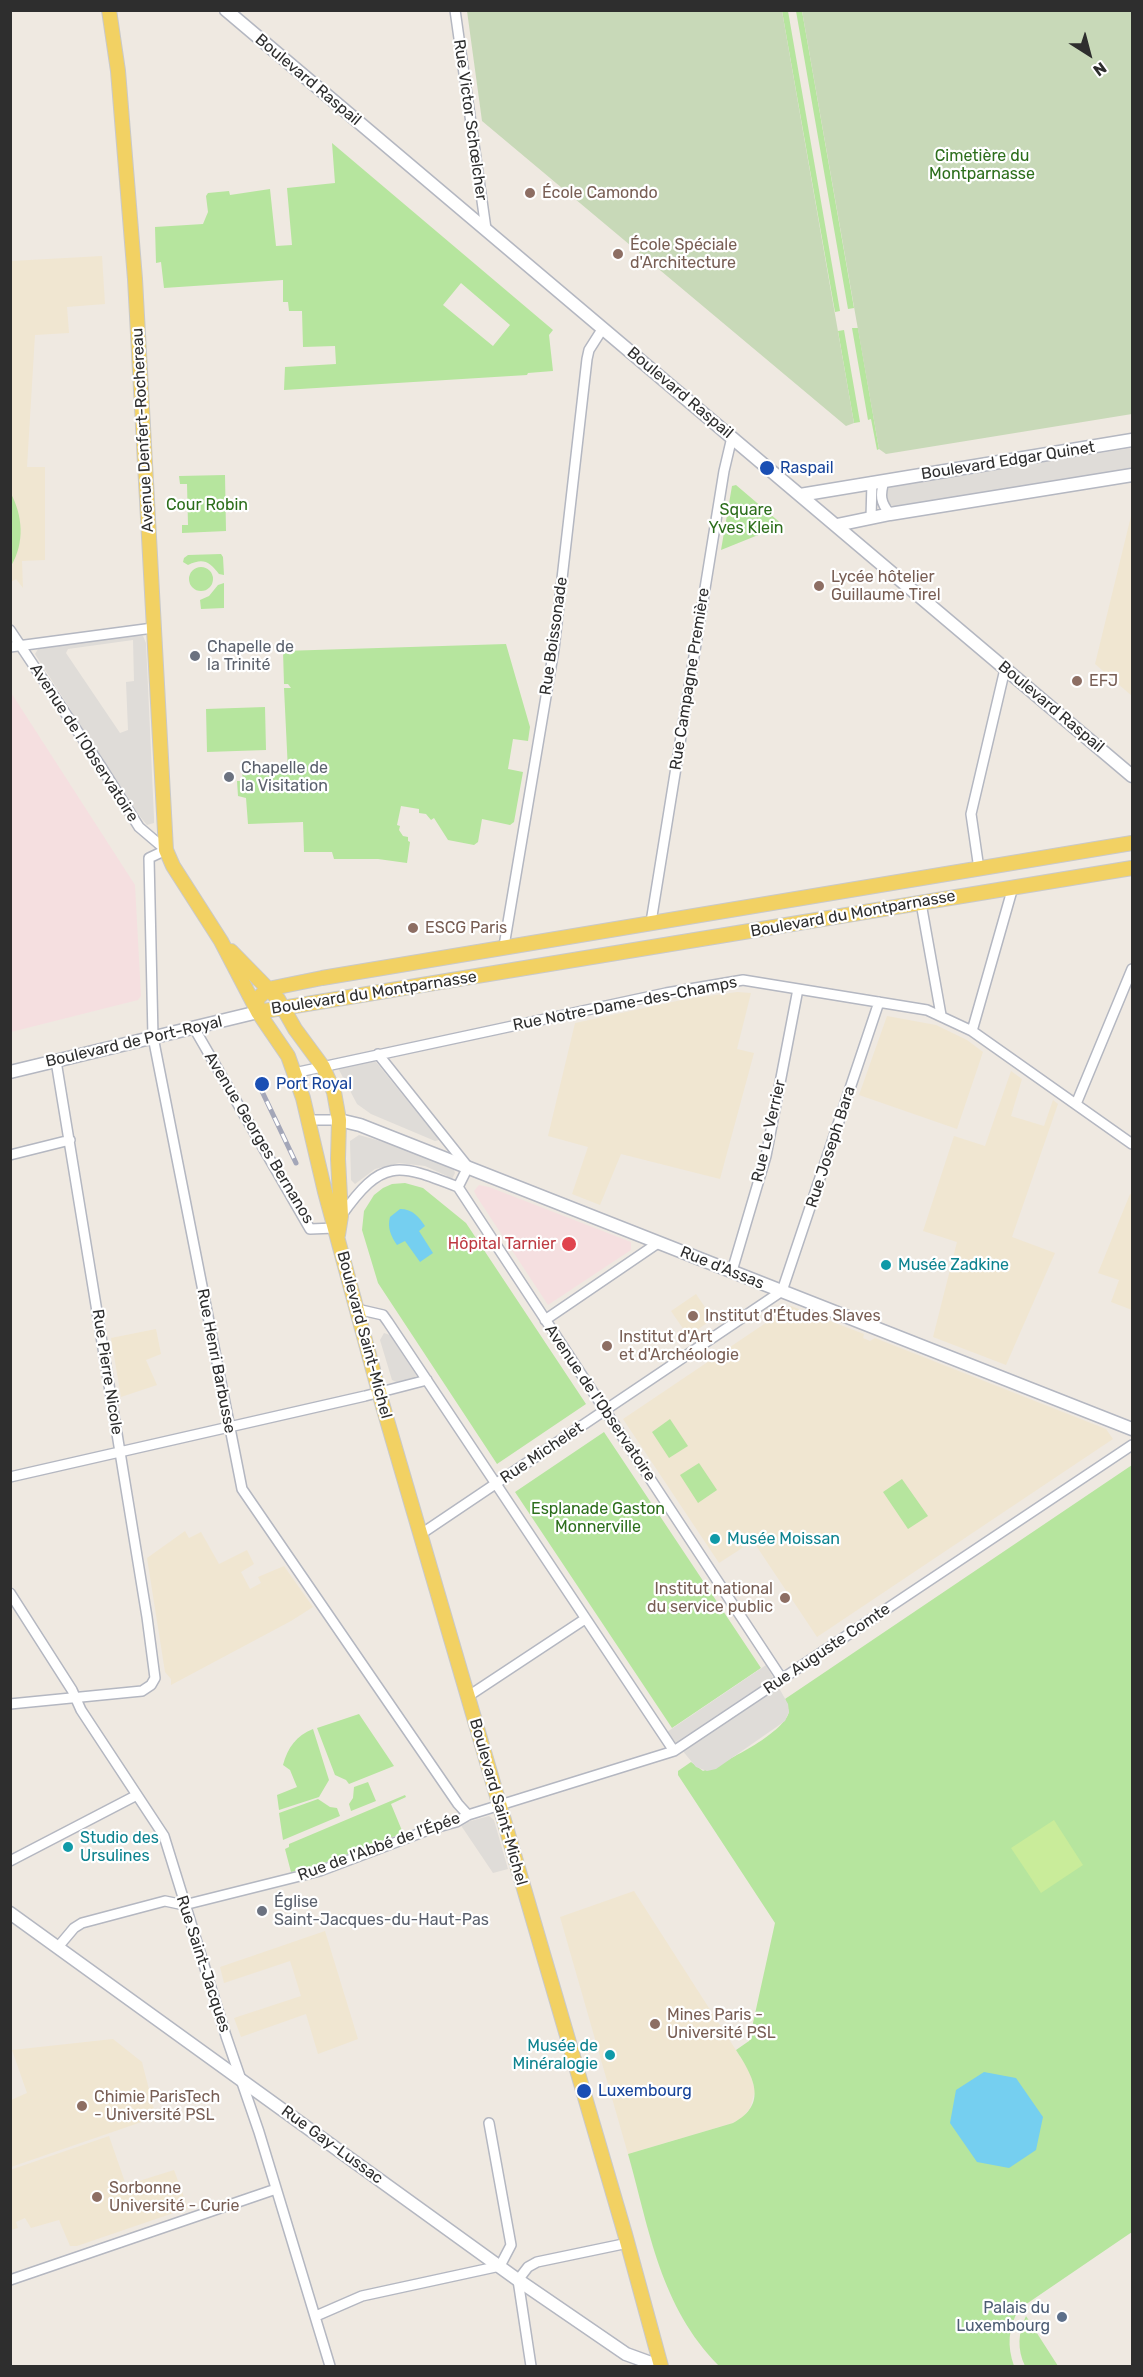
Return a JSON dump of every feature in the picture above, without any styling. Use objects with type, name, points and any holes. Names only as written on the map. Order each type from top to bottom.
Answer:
[{"type":"main road","name":"Avenue Denfert-Rochereau","points":[[109,10],[118,71],[135,279],[166,850]]},
{"type":"main road","name":"Boulevard du Montparnasse","points":[[1132,843],[504,946],[268,989],[257,999],[258,1012],[1132,868]]},
{"type":"main road","name":"Avenue de l'Observatoire","points":[[166,850],[173,866],[221,941],[258,1012],[288,1056],[309,1120],[338,1227]]},
{"type":"main road","name":"Avenue de l'Observatoire","points":[[221,941],[284,1008],[295,1029],[323,1067],[334,1092],[339,1120],[338,1227]]},
{"type":"main road","name":"Boulevard Saint-Michel","points":[[338,1227],[379,1392],[466,1697],[628,2243],[660,2367]]},
{"type":"street","name":"Boulevard Raspail","points":[[226,10],[1132,776]]},
{"type":"street","name":"Rue Victor Schœlcher","points":[[455,10],[486,229]]},
{"type":"street","name":"Rue Boissonade","points":[[504,946],[554,649],[587,359],[589,350],[603,328]]},
{"type":"street","name":"Rue Campagne Première","points":[[651,922],[722,482],[732,437]]},
{"type":"street","name":"Boulevard Edgar Quinet","points":[[800,495],[1132,440]]},
{"type":"street","name":"Boulevard Edgar Quinet","points":[[837,525],[890,514],[1132,475]]},
{"type":"street","points":[[878,482],[881,504],[890,514]]},
{"type":"street","points":[[871,518],[878,482]]},
{"type":"street","points":[[10,646],[153,628]]},
{"type":"street","name":"Avenue de l'Observatoire","points":[[10,630],[139,827],[166,850]]},
{"type":"street","points":[[979,869],[971,814],[1005,669]]},
{"type":"street","name":"Rue Henri Barbusse","points":[[166,850],[149,858],[153,1037],[242,1489],[458,1804],[468,1815]]},
{"type":"street","points":[[972,1031],[1013,887]]},
{"type":"street","points":[[921,903],[941,1015]]},
{"type":"street","points":[[1076,1104],[1132,969]]},
{"type":"street","name":"Rue Notre-Dame-des-Champs","points":[[294,1073],[666,993],[743,980],[927,1010],[941,1015],[972,1031],[1132,1144]]},
{"type":"street","name":"Rue Le Verrier","points":[[732,1271],[766,1156],[798,989]]},
{"type":"street","name":"Rue Joseph Bara","points":[[782,1291],[879,1002]]},
{"type":"street","name":"Boulevard de Port-Royal","points":[[10,1072],[258,1012]]},
{"type":"street","name":"Avenue Georges Bernanos","points":[[194,1028],[310,1229],[338,1227]]},
{"type":"street","points":[[338,1227],[364,1188],[384,1173],[417,1171],[458,1187],[468,1167],[378,1054]]},
{"type":"street","name":"Rue Pierre Nicole","points":[[56,1061],[155,1670],[153,1683],[142,1691],[76,1698]]},
{"type":"street","name":"Rue d'Assas","points":[[309,1120],[339,1120],[360,1125],[1132,1429]]},
{"type":"street","points":[[10,1155],[70,1140]]},
{"type":"street","name":"Avenue de l'Observatoire","points":[[458,1187],[782,1678]]},
{"type":"street","points":[[545,1320],[658,1243]]},
{"type":"street","name":"Rue Michelet","points":[[421,1534],[782,1291]]},
{"type":"street","points":[[357,1309],[383,1316],[674,1752]]},
{"type":"street","points":[[10,1478],[427,1380]]},
{"type":"street","name":"Rue Auguste Comte","points":[[499,1806],[674,1752],[1132,1444]]},
{"type":"street","name":"Rue Saint-Jacques","points":[[10,1593],[76,1698],[81,1710],[164,1836],[184,1905],[259,2132],[330,2367]]},
{"type":"street","points":[[466,1697],[585,1619]]},
{"type":"street","points":[[10,1704],[76,1698]]},
{"type":"street","points":[[10,1861],[137,1795]]},
{"type":"street","name":"Rue de l'Abbé de l'Épée","points":[[58,1947],[74,1928],[82,1923],[165,1901],[184,1905],[320,1871],[430,1829],[456,1822],[468,1815],[499,1806]]},
{"type":"street","name":"Rue Gay-Lussac","points":[[10,1913],[518,2280],[626,2354],[660,2367]]},
{"type":"street","points":[[316,2316],[362,2296],[500,2266],[511,2244],[489,2123]]},
{"type":"street","points":[[10,2280],[276,2189]]},
{"type":"street","points":[[531,2367],[518,2280],[528,2267],[537,2262],[628,2243]]},
{"type":"shaded area","points":[[102,256],[105,304],[67,307],[69,333],[35,335],[27,467],[45,467],[45,560],[22,561],[23,588],[16,579],[11,582],[11,261]]},
{"type":"shaded area","points":[[1132,448],[1132,469],[895,507],[887,503],[885,493],[893,486]]},
{"type":"shaded area","points":[[1132,516],[1132,696],[1095,664]]},
{"type":"shaded area","points":[[143,636],[146,643],[154,823],[147,825],[134,809],[35,654],[38,649]],"holes":[[[133,640],[134,681],[126,682],[128,730],[120,733],[66,653],[68,649]]]},
{"type":"shaded area","points":[[10,691],[135,885],[141,996],[138,1000],[11,1032]]},
{"type":"shaded area","points":[[737,992],[751,993],[737,1049],[754,1053],[720,1179],[621,1154],[600,1205],[572,1194],[588,1147],[548,1136],[575,1023],[686,999]]},
{"type":"shaded area","points":[[887,1016],[936,1025],[967,1040],[983,1052],[957,1129],[859,1095]]},
{"type":"shaded area","points":[[371,1059],[440,1137],[439,1140],[435,1141],[371,1114],[357,1104],[338,1068]]},
{"type":"shaded area","points":[[1011,1071],[1022,1079],[1011,1116],[1044,1126],[1053,1100],[1058,1104],[1012,1237],[1055,1253],[1006,1365],[933,1337],[957,1242],[923,1231],[954,1136],[985,1146]]},
{"type":"shaded area","points":[[359,1135],[398,1146],[454,1170],[455,1173],[452,1179],[448,1179],[447,1176],[425,1166],[399,1163],[375,1169],[355,1184],[351,1180],[350,1141]]},
{"type":"shaded area","name":"Hôpital Tarnier","points":[[479,1185],[631,1242],[631,1250],[548,1305],[477,1197],[474,1191]]},
{"type":"shaded area","points":[[1130,1194],[1132,1195],[1132,1310],[1111,1302],[1119,1280],[1098,1273]]},
{"type":"shaded area","name":"Institut d'Études Slaves","points":[[696,1294],[713,1319],[688,1336],[671,1311]]},
{"type":"shaded area","points":[[791,1306],[864,1334],[863,1338],[870,1341],[875,1338],[1106,1429],[1113,1439],[817,1637],[753,1541],[719,1563],[623,1419]]},
{"type":"shaded area","points":[[156,1329],[161,1354],[146,1360],[157,1385],[121,1397],[111,1338]]},
{"type":"shaded area","points":[[384,1333],[390,1335],[416,1375],[415,1378],[396,1382],[392,1380],[380,1340]]},
{"type":"shaded area","points":[[185,1531],[189,1538],[201,1532],[219,1564],[247,1550],[254,1564],[241,1572],[250,1589],[261,1583],[258,1577],[284,1566],[313,1607],[171,1685],[171,1679],[165,1672],[147,1558]]},
{"type":"shaded area","points":[[766,1665],[788,1704],[789,1712],[785,1721],[716,1769],[707,1771],[696,1767],[667,1732]]},
{"type":"shaded area","points":[[489,1816],[494,1820],[508,1869],[493,1873],[460,1824]]},
{"type":"shaded area","name":"Mines Paris - Université PSL","points":[[634,1891],[750,2072],[755,2091],[750,2108],[743,2117],[733,2123],[628,2154],[560,1917]]},
{"type":"shaded area","points":[[325,1931],[358,2039],[318,2054],[306,2014],[241,2037],[234,2018],[301,1996],[290,1961],[224,1983],[220,1967]]},
{"type":"shaded area","name":"Chimie ParisTech - Université PSL","points":[[113,2039],[142,2062],[156,2117],[11,2167],[11,2100],[27,2093],[12,2050]]},
{"type":"shaded area","name":"Sorbonne Université - Curie","points":[[109,2136],[126,2185],[174,2170],[188,2208],[77,2246],[70,2246],[59,2220],[31,2228],[25,2218],[16,2222],[18,2228],[11,2230],[10,2170]]},
{"type":"green space","points":[[467,11],[782,11],[854,423],[846,426],[482,121]]},
{"type":"green space","points":[[782,11],[788,11],[840,311],[835,312]]},
{"type":"green space","points":[[796,11],[802,11],[854,308],[848,309]]},
{"type":"green space","name":"Cimetière du Montparnasse","points":[[802,11],[1132,11],[1132,414],[886,454],[879,449]]},
{"type":"green space","points":[[332,143],[553,330],[549,335],[553,371],[528,373],[527,375],[284,390],[285,367],[336,364],[335,346],[303,347],[302,311],[289,311],[288,302],[283,302],[283,280],[164,288],[161,262],[156,263],[155,227],[203,224],[208,212],[206,196],[208,193],[229,191],[230,195],[270,189],[276,246],[292,245],[287,188],[335,183]],"holes":[[[461,283],[510,325],[493,346],[443,305]]]},
{"type":"green space","points":[[852,328],[858,328],[879,449],[877,450],[871,419],[868,420]]},
{"type":"green space","points":[[844,330],[860,422],[854,423],[838,331]]},
{"type":"green space","name":"Cour Robin","points":[[225,475],[226,531],[182,533],[182,525],[188,525],[187,484],[180,484],[179,476]]},
{"type":"green space","name":"Square Yves Klein","points":[[736,485],[783,525],[721,550],[732,486]]},
{"type":"green space","points":[[10,492],[18,510],[21,529],[19,548],[11,566]]},
{"type":"green space","points":[[221,554],[224,575],[219,574],[212,566],[202,561],[188,565],[183,562],[188,555]]},
{"type":"green space","points":[[201,567],[209,571],[213,579],[209,587],[201,591],[193,587],[189,579],[193,571]]},
{"type":"green space","points":[[224,583],[224,608],[201,609],[200,600],[209,596],[218,585]]},
{"type":"green space","points":[[506,644],[530,727],[528,741],[513,739],[508,769],[523,772],[514,822],[510,825],[482,819],[478,842],[474,845],[448,840],[434,818],[431,820],[426,814],[419,813],[419,809],[401,806],[397,825],[400,826],[399,830],[403,836],[408,837],[410,842],[407,863],[378,859],[334,859],[332,852],[304,852],[303,822],[248,824],[246,798],[238,796],[237,781],[243,781],[242,772],[288,771],[284,688],[291,688],[288,684],[284,684],[283,651]]},
{"type":"green space","points":[[265,707],[266,750],[207,752],[206,709]]},
{"type":"green space","points":[[405,1183],[423,1188],[466,1223],[586,1404],[497,1464],[378,1283],[362,1230],[364,1211],[374,1195],[383,1188],[392,1184]]},
{"type":"green space","points":[[670,1419],[688,1446],[669,1458],[652,1432]]},
{"type":"green space","name":"Esplanade Gaston Monnerville","points":[[604,1432],[761,1668],[672,1728],[515,1492]]},
{"type":"green space","points":[[699,1463],[717,1490],[698,1503],[680,1475]]},
{"type":"green space","points":[[1132,1465],[1132,2232],[1019,2309],[1010,2337],[1010,2351],[1014,2366],[719,2366],[699,2343],[670,2293],[651,2240],[628,2154],[733,2123],[751,2107],[754,2098],[752,2080],[736,2050],[749,2041],[775,1923],[678,1775],[678,1771],[691,1762],[703,1771],[752,1747],[784,1721],[789,1712],[785,1699]]},
{"type":"green space","points":[[902,1479],[928,1516],[908,1529],[883,1492]]},
{"type":"green space","points":[[359,1714],[394,1766],[349,1784],[335,1775],[317,1728]]},
{"type":"green space","points":[[313,1729],[329,1780],[319,1797],[279,1810],[277,1795],[297,1787],[290,1770],[283,1765],[287,1753],[297,1739]]},
{"type":"green space","points":[[368,1782],[376,1801],[351,1811],[349,1804],[353,1798],[354,1787]]},
{"type":"green space","points":[[405,1795],[406,1797],[391,1804],[403,1833],[319,1865],[291,1872],[285,1849],[289,1847],[289,1844]]},
{"type":"green space","points":[[318,1799],[330,1807],[337,1808],[340,1816],[283,1840],[279,1813]]},
{"type":"green space","points":[[1054,1820],[1083,1865],[1041,1893],[1011,1848]]},
{"type":"green space","points":[[1026,2316],[1058,2366],[1025,2366],[1020,2341],[1021,2329]]},
{"type":"water","points":[[400,1209],[412,1212],[425,1226],[419,1231],[433,1253],[420,1262],[405,1241],[397,1245],[391,1235],[390,1217]]},
{"type":"water","points":[[984,2072],[1016,2078],[1043,2117],[1036,2150],[1009,2168],[977,2162],[950,2123],[956,2090]]},
{"type":"railway","points":[[259,1085],[296,1163]]},
{"type":"place","name":"École Camondo","points":[[530,193]]},
{"type":"place","name":"École Spéciale d'Architecture","points":[[618,254]]},
{"type":"place","name":"Raspail","points":[[767,468]]},
{"type":"place","name":"Lycée hôtelier Guillaume Tirel","points":[[819,586]]},
{"type":"place","name":"Chapelle de la Trinité","points":[[195,656]]},
{"type":"place","name":"EFJ","points":[[1077,681]]},
{"type":"place","name":"Chapelle de la Visitation","points":[[229,777]]},
{"type":"place","name":"ESCG Paris","points":[[413,928]]},
{"type":"place","name":"Port Royal","points":[[262,1084]]},
{"type":"place","name":"Hôpital Tarnier","points":[[569,1244]]},
{"type":"place","name":"Musée Zadkine","points":[[886,1265]]},
{"type":"place","name":"Institut d'Études Slaves","points":[[693,1316]]},
{"type":"place","name":"Institut d'Art et d'Archéologie","points":[[607,1346]]},
{"type":"place","name":"Musée Moissan","points":[[715,1539]]},
{"type":"place","name":"Institut national du service public","points":[[785,1598]]},
{"type":"place","name":"Studio des Ursulines","points":[[68,1847]]},
{"type":"place","name":"Église Saint-Jacques-du-Haut-Pas","points":[[262,1911]]},
{"type":"place","name":"Mines Paris - Université PSL","points":[[655,2024]]},
{"type":"place","name":"Musée de Minéralogie","points":[[610,2055]]},
{"type":"place","name":"Luxembourg","points":[[584,2091]]},
{"type":"place","name":"Chimie ParisTech - Université PSL","points":[[82,2106]]},
{"type":"place","name":"Sorbonne Université - Curie","points":[[97,2197]]},
{"type":"place","name":"Palais du Luxembourg","points":[[1062,2317]]}]
